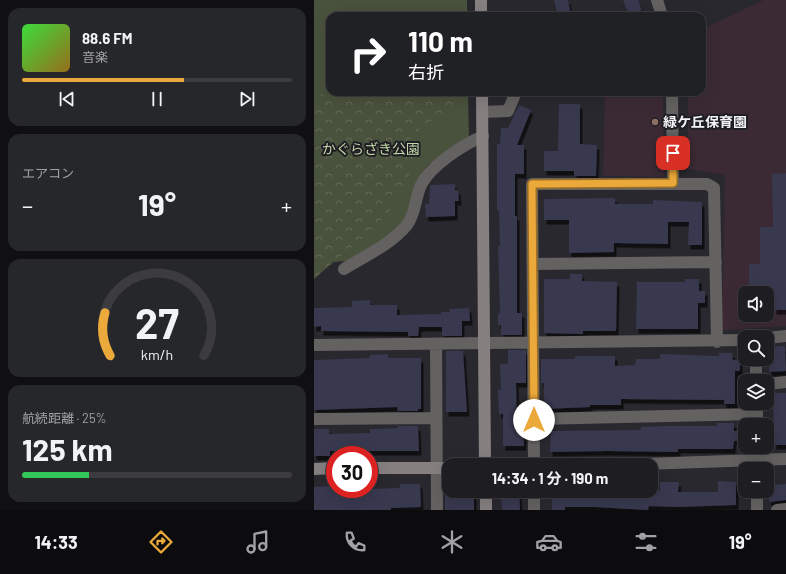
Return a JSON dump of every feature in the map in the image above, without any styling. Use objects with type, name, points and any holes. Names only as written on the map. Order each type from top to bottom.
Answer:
[{"type":"street","points":[[481,0],[481,12]]},
{"type":"street","points":[[657,0],[661,12]]},
{"type":"street","points":[[482,96],[485,458]]},
{"type":"street","points":[[483,112],[508,111],[514,96]]},
{"type":"street","points":[[672,96],[673,183]]},
{"type":"street","points":[[344,269],[384,245],[400,232],[412,217],[420,186],[432,169],[470,141],[482,136]]},
{"type":"street","points":[[534,458],[532,184],[673,183],[707,184],[714,188],[717,342]]},
{"type":"street","points":[[533,264],[716,262]]},
{"type":"street","points":[[774,337],[786,336]]},
{"type":"street","points":[[314,345],[717,342],[738,340]]},
{"type":"street","points":[[436,344],[436,418],[442,461]]},
{"type":"street","points":[[774,383],[786,382]]},
{"type":"street","points":[[534,420],[757,414]]},
{"type":"street","points":[[314,419],[436,418]]},
{"type":"street","points":[[772,462],[786,459]]},
{"type":"street","points":[[658,465],[738,465]]},
{"type":"street","points":[[314,468],[326,468]]},
{"type":"street","points":[[378,468],[442,468]]},
{"type":"street","points":[[437,510],[442,475]]},
{"type":"street","points":[[486,498],[486,510]]},
{"type":"street","points":[[534,498],[534,510]]},
{"type":"street","points":[[757,498],[757,510]]},
{"type":"street","points":[[777,510],[786,509]]},
{"type":"shaded area","points":[[764,0],[786,0],[786,326],[722,330],[725,175],[688,169],[688,96],[706,96],[706,27]]},
{"type":"shaded area","points":[[605,96],[663,96],[664,177],[603,176]]},
{"type":"green space","name":"かぐらざき公園","points":[[314,0],[467,0],[467,12],[326,12],[326,96],[468,96],[469,139],[427,166],[417,181],[407,216],[397,228],[378,244],[347,261],[333,262],[314,279]]},
{"type":"green space","name":"かぐらざき公園","points":[[326,91],[326,96],[466,96],[466,109],[457,110],[433,119],[420,129],[408,142],[412,157],[412,166],[406,185],[397,202],[372,230],[314,279],[314,100]]},
{"type":"building","points":[[554,0],[568,0],[570,12],[557,12]]},
{"type":"building","points":[[623,0],[638,0],[642,10],[637,12],[628,12]]},
{"type":"building","points":[[559,104],[580,104],[580,144],[597,145],[596,176],[574,176],[574,171],[544,171],[544,151],[558,151]]},
{"type":"building","points":[[519,105],[531,110],[517,145],[524,145],[524,174],[515,174],[515,216],[517,216],[517,313],[522,313],[522,335],[501,335],[501,325],[498,325],[498,314],[500,313],[498,246],[500,246],[499,210],[497,210],[497,144],[500,144],[501,128],[508,128]]},
{"type":"building","points":[[786,173],[786,310],[774,310],[774,286],[749,286],[749,264],[760,264],[760,227],[773,227],[772,174]]},
{"type":"building","points":[[455,184],[455,190],[458,190],[459,201],[455,201],[455,216],[426,217],[425,204],[429,204],[430,185]]},
{"type":"building","points":[[615,198],[615,204],[653,204],[653,200],[702,202],[702,245],[688,245],[689,222],[668,222],[668,244],[614,243],[614,252],[569,253],[569,220],[544,220],[544,199]]},
{"type":"building","points":[[570,274],[582,274],[582,281],[617,282],[616,331],[583,331],[583,334],[544,333],[544,279],[570,279]]},
{"type":"building","points":[[685,279],[699,279],[699,291],[705,291],[705,303],[698,303],[698,329],[636,329],[637,282],[685,282]]},
{"type":"building","points":[[370,300],[370,305],[397,305],[397,315],[441,314],[441,312],[450,312],[450,309],[469,308],[470,321],[462,321],[462,336],[442,336],[442,327],[419,327],[418,336],[408,336],[408,332],[321,331],[321,326],[314,327],[314,308],[352,307],[352,301]]},
{"type":"building","points":[[785,346],[786,371],[769,372],[769,366],[774,366],[774,347]]},
{"type":"building","points":[[508,350],[526,350],[526,383],[516,383],[517,422],[523,422],[524,446],[503,446],[503,414],[499,414],[498,390],[501,390],[500,364],[508,364]]},
{"type":"building","points":[[446,351],[463,351],[467,412],[446,412]]},
{"type":"building","points":[[719,353],[732,353],[733,360],[738,360],[738,366],[740,366],[740,371],[735,371],[735,404],[724,404],[724,400],[621,399],[621,405],[590,405],[590,407],[544,409],[544,383],[541,383],[541,359],[575,359],[575,356],[615,356],[615,366],[635,365],[636,359],[660,359],[660,354],[719,356]]},
{"type":"building","points":[[388,354],[388,358],[421,358],[421,409],[418,409],[418,411],[398,411],[397,407],[314,410],[314,360],[370,358],[370,355]]},
{"type":"building","points":[[774,393],[786,393],[786,445],[774,445]]},
{"type":"building","points":[[717,423],[734,423],[734,431],[738,431],[738,441],[734,441],[733,449],[678,449],[678,452],[550,452],[551,431],[641,430],[641,427],[717,426]]},
{"type":"building","points":[[398,426],[418,426],[419,451],[378,451],[378,446],[326,446],[326,456],[314,456],[314,429],[329,429],[329,434],[370,433],[370,429],[398,428]]},
{"type":"building","points":[[718,481],[736,482],[736,505],[677,507],[649,506],[648,510],[565,507],[565,510],[552,510],[552,498],[658,498],[660,482],[679,482],[678,492],[718,492]]},
{"type":"building","points":[[400,484],[420,484],[421,507],[391,508],[391,510],[314,510],[314,487],[326,486],[326,498],[378,498],[378,489],[400,488]]},
{"type":"building","points":[[786,484],[786,500],[769,502],[769,498],[774,498],[774,485]]},
{"type":"building","points":[[445,498],[474,498],[474,510],[445,510]]},
{"type":"building","points":[[501,498],[519,498],[520,510],[502,510]]},
{"type":"place","name":"緑ケ丘保育園","points":[[655,122]]},
{"type":"route","points":[[534,420],[532,184],[673,183],[673,153]]}]
